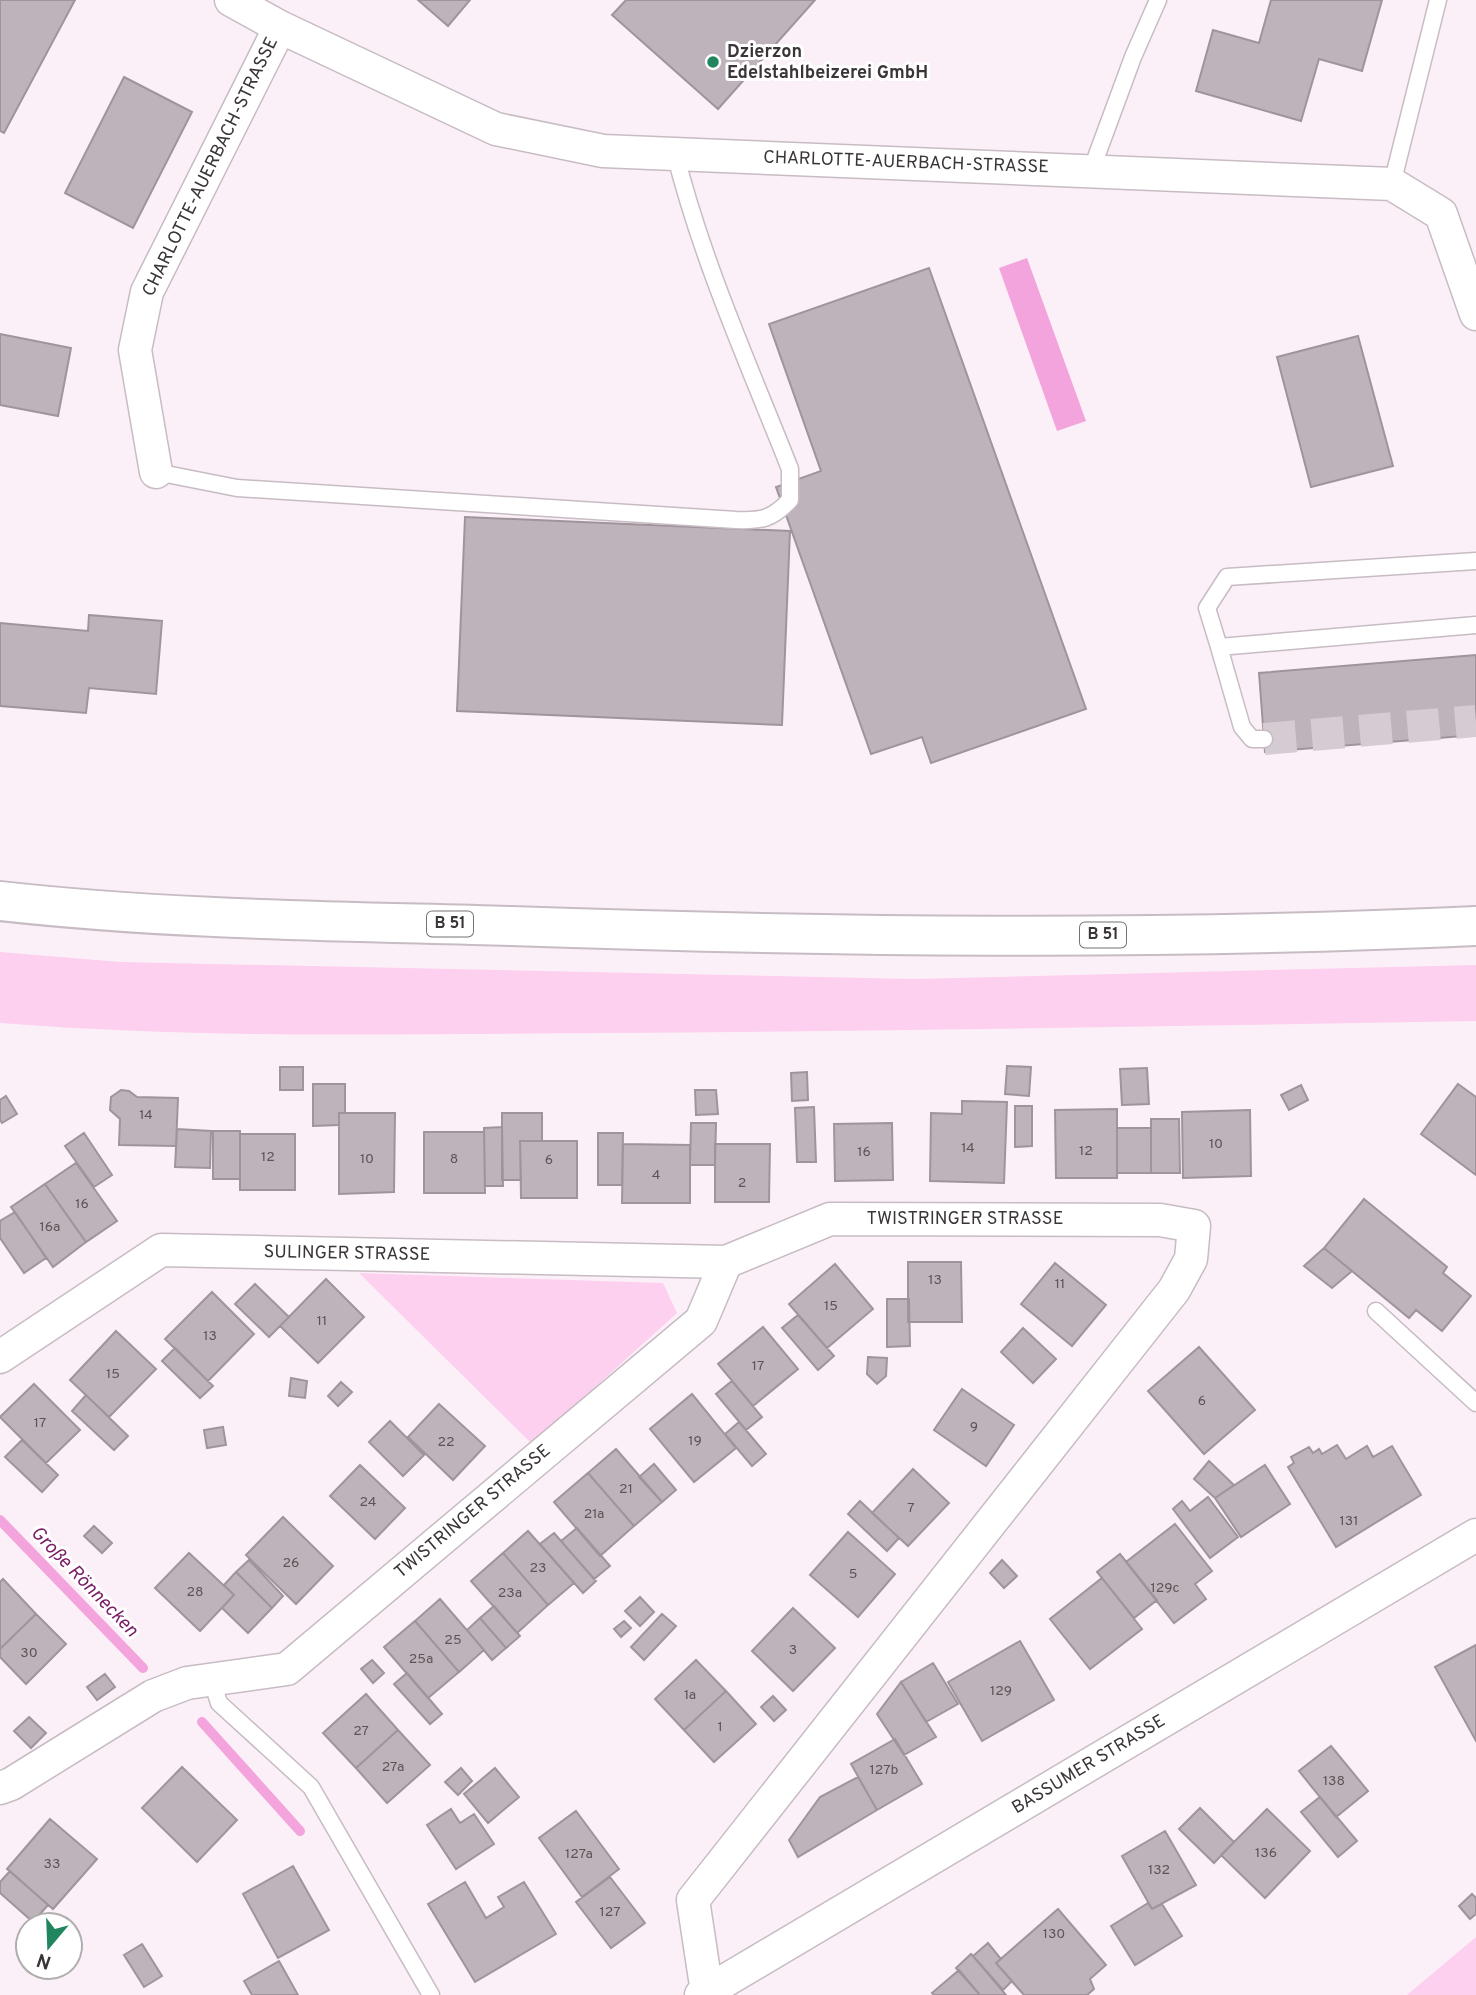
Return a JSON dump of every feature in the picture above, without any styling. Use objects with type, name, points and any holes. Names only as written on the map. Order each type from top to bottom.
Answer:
[{"type":"main road","name":"B 51","points":[[0,901],[170,916],[729,934],[1138,935],[1476,926]]},
{"type":"street","name":"CHARLOTTE-AUERBACH-STRASSE","points":[[231,0],[280,27],[496,129],[603,150],[1392,184],[1441,214],[1476,314]]},
{"type":"street","name":"CHARLOTTE-AUERBACH-STRASSE","points":[[156,472],[135,350],[147,292],[280,27]]},
{"type":"street","name":"TWISTRINGER STRASSE","points":[[0,1788],[11,1784],[153,1696],[187,1683],[287,1669],[701,1321],[726,1262],[830,1219],[1160,1220],[1194,1226],[1191,1259],[1174,1290],[693,1900],[704,1993]]},
{"type":"street","name":"SULINGER STRASSE","points":[[0,1357],[161,1250],[726,1262]]},
{"type":"street","name":"BASSUMER STRASSE","points":[[704,1993],[1476,1535]]},
{"type":"lane","points":[[1091,171],[1133,57],[1158,0]]},
{"type":"lane","points":[[1392,184],[1438,0]]},
{"type":"lane","points":[[156,472],[237,488],[736,520],[757,521],[777,514],[790,500],[790,469],[685,195],[675,153]]},
{"type":"lane","points":[[1264,739],[1251,738],[1242,726],[1207,608],[1227,577],[1476,561]]},
{"type":"lane","points":[[1219,647],[1476,625]]},
{"type":"lane","points":[[1376,1311],[1476,1403]]},
{"type":"lane","points":[[212,1681],[219,1703],[311,1787],[431,1995]]},
{"type":"shaded area","points":[[1027,258],[1086,421],[1057,431],[999,268]]},
{"type":"shaded area","points":[[0,952],[120,962],[913,979],[1476,965],[1476,1021],[825,1031],[380,1034],[76,1028],[0,1023]]},
{"type":"shaded area","points":[[359,1273],[663,1283],[677,1313],[532,1444]]},
{"type":"shaded area","points":[[1476,1937],[1476,1995],[1407,1995]]},
{"type":"building","points":[[0,0],[75,0],[4,133],[0,131]]},
{"type":"building","points":[[418,0],[470,0],[448,26]]},
{"type":"building","name":"Dzierzon Edelstahlbeizerei GmbH","points":[[626,0],[815,0],[718,109],[612,15]]},
{"type":"building","points":[[1271,0],[1382,0],[1362,71],[1319,59],[1301,121],[1196,91],[1213,30],[1259,43]]},
{"type":"building","points":[[124,77],[192,112],[133,228],[65,193]]},
{"type":"building","points":[[929,268],[1086,709],[931,763],[922,737],[871,754],[776,487],[821,471],[769,324]]},
{"type":"building","points":[[0,334],[71,348],[58,416],[0,405]]},
{"type":"building","points":[[1358,336],[1393,466],[1311,487],[1277,357]]},
{"type":"building","points":[[465,517],[790,531],[782,725],[457,711]]},
{"type":"building","points":[[89,615],[162,621],[156,694],[89,688],[86,713],[0,706],[0,623],[88,631]]},
{"type":"building","points":[[1476,655],[1476,735],[1265,752],[1259,673]]},
{"type":"building","points":[[1007,1066],[1031,1067],[1029,1096],[1005,1094]]},
{"type":"building","points":[[280,1067],[303,1067],[303,1090],[280,1090]]},
{"type":"building","points":[[1147,1068],[1149,1104],[1122,1105],[1120,1069]]},
{"type":"building","points":[[807,1072],[808,1100],[792,1101],[791,1073]]},
{"type":"building","points":[[313,1084],[345,1084],[345,1113],[339,1113],[339,1125],[313,1126]]},
{"type":"building","points":[[1458,1084],[1476,1097],[1476,1175],[1421,1134]]},
{"type":"building","points":[[1301,1085],[1308,1100],[1289,1110],[1281,1095]]},
{"type":"building","points":[[121,1090],[129,1091],[137,1097],[178,1098],[176,1146],[119,1145],[120,1119],[110,1110],[111,1097]]},
{"type":"building","points":[[695,1090],[716,1090],[718,1114],[696,1115]]},
{"type":"building","points":[[6,1096],[17,1114],[2,1123],[0,1100]]},
{"type":"building","points":[[962,1101],[1007,1102],[1004,1183],[930,1181],[931,1113],[962,1114]]},
{"type":"building","points":[[1015,1106],[1032,1106],[1032,1146],[1015,1147]]},
{"type":"building","points":[[814,1107],[816,1162],[797,1162],[795,1108]]},
{"type":"building","points":[[1117,1109],[1117,1178],[1056,1178],[1055,1110]]},
{"type":"building","points":[[1250,1110],[1251,1176],[1183,1178],[1182,1112]]},
{"type":"building","points":[[339,1113],[395,1113],[394,1192],[339,1194]]},
{"type":"building","points":[[502,1113],[542,1113],[542,1141],[520,1141],[521,1180],[502,1180]]},
{"type":"building","points":[[1151,1119],[1179,1119],[1180,1173],[1151,1173]]},
{"type":"building","points":[[691,1123],[716,1123],[715,1165],[690,1165]]},
{"type":"building","points":[[892,1123],[893,1180],[835,1181],[834,1124]]},
{"type":"building","points":[[502,1127],[503,1186],[485,1186],[484,1128]]},
{"type":"building","points":[[1117,1128],[1151,1128],[1151,1173],[1117,1173]]},
{"type":"building","points":[[177,1129],[211,1131],[210,1168],[175,1167]]},
{"type":"building","points":[[213,1131],[240,1131],[240,1179],[213,1179]]},
{"type":"building","points":[[424,1132],[484,1132],[485,1193],[424,1193]]},
{"type":"building","points":[[84,1133],[112,1175],[94,1187],[65,1146]]},
{"type":"building","points":[[598,1133],[623,1133],[622,1185],[598,1185]]},
{"type":"building","points":[[240,1134],[295,1134],[295,1190],[240,1190]]},
{"type":"building","points":[[520,1141],[577,1141],[577,1198],[521,1198]]},
{"type":"building","points":[[623,1144],[690,1145],[690,1203],[622,1203]]},
{"type":"building","points":[[715,1144],[770,1144],[769,1202],[715,1202]]},
{"type":"building","points":[[76,1163],[117,1221],[86,1242],[45,1184]]},
{"type":"building","points":[[45,1184],[86,1242],[53,1267],[11,1207]]},
{"type":"building","points":[[1364,1199],[1447,1267],[1443,1273],[1471,1296],[1442,1331],[1416,1310],[1409,1318],[1324,1248]]},
{"type":"building","points":[[15,1212],[46,1258],[24,1273],[0,1238],[0,1221]]},
{"type":"building","points":[[1324,1248],[1352,1271],[1332,1288],[1304,1266]]},
{"type":"building","points":[[908,1262],[961,1262],[962,1322],[908,1322]]},
{"type":"building","points":[[1055,1263],[1106,1305],[1072,1346],[1021,1304]]},
{"type":"building","points":[[835,1264],[873,1309],[827,1348],[789,1304]]},
{"type":"building","points":[[326,1279],[364,1317],[318,1363],[280,1326]]},
{"type":"building","points":[[255,1284],[289,1317],[269,1337],[235,1304]]},
{"type":"building","points":[[212,1292],[254,1334],[208,1381],[165,1339]]},
{"type":"building","points":[[887,1299],[909,1299],[910,1346],[887,1347]]},
{"type":"building","points":[[798,1315],[834,1356],[818,1370],[782,1328]]},
{"type":"building","points":[[763,1327],[798,1369],[753,1406],[718,1364]]},
{"type":"building","points":[[1023,1328],[1056,1359],[1033,1383],[1001,1352]]},
{"type":"building","points":[[116,1331],[156,1369],[109,1417],[70,1380]]},
{"type":"building","points":[[1199,1347],[1255,1410],[1204,1454],[1148,1391]]},
{"type":"building","points":[[175,1348],[213,1386],[200,1398],[162,1361]]},
{"type":"building","points":[[868,1357],[887,1358],[886,1376],[877,1384],[867,1374]]},
{"type":"building","points":[[291,1378],[307,1381],[305,1398],[289,1396]]},
{"type":"building","points":[[732,1381],[762,1417],[746,1430],[716,1394]]},
{"type":"building","points":[[341,1382],[352,1392],[338,1406],[328,1396]]},
{"type":"building","points":[[34,1384],[80,1430],[46,1463],[0,1417]]},
{"type":"building","points":[[962,1389],[1014,1425],[986,1466],[934,1430]]},
{"type":"building","points":[[692,1394],[736,1448],[694,1482],[650,1429]]},
{"type":"building","points":[[86,1395],[128,1436],[114,1450],[72,1411]]},
{"type":"building","points":[[439,1404],[485,1446],[453,1480],[408,1437]]},
{"type":"building","points":[[390,1421],[424,1455],[403,1476],[369,1442]]},
{"type":"building","points":[[739,1422],[766,1454],[752,1466],[725,1434]]},
{"type":"building","points":[[223,1427],[226,1445],[207,1448],[204,1430]]},
{"type":"building","points":[[22,1440],[58,1475],[42,1492],[5,1457]]},
{"type":"building","points":[[1337,1445],[1346,1459],[1367,1446],[1373,1457],[1392,1446],[1421,1495],[1336,1547],[1288,1467],[1294,1463],[1291,1457],[1309,1447],[1313,1453],[1319,1449],[1322,1454]]},
{"type":"building","points":[[616,1449],[662,1502],[634,1526],[588,1473]]},
{"type":"building","points":[[1209,1461],[1234,1485],[1215,1498],[1194,1479]]},
{"type":"building","points":[[654,1464],[676,1490],[662,1502],[639,1477]]},
{"type":"building","points":[[360,1465],[405,1508],[375,1539],[330,1496]]},
{"type":"building","points":[[1265,1465],[1290,1504],[1241,1537],[1215,1498]]},
{"type":"building","points":[[913,1469],[949,1503],[908,1546],[872,1513]]},
{"type":"building","points":[[588,1473],[634,1526],[600,1556],[554,1502]]},
{"type":"building","points":[[1208,1497],[1238,1537],[1210,1558],[1173,1509],[1182,1501],[1190,1511]]},
{"type":"building","points":[[860,1501],[899,1538],[887,1551],[848,1514]]},
{"type":"building","points":[[283,1517],[333,1566],[296,1604],[246,1555]]},
{"type":"building","points":[[1175,1524],[1212,1571],[1195,1584],[1206,1599],[1174,1623],[1126,1562]]},
{"type":"building","points":[[94,1526],[112,1543],[102,1553],[84,1536]]},
{"type":"building","points":[[577,1528],[610,1566],[594,1579],[561,1541]]},
{"type":"building","points":[[528,1531],[574,1583],[548,1605],[503,1553]]},
{"type":"building","points":[[848,1532],[895,1574],[858,1617],[810,1575]]},
{"type":"building","points":[[554,1533],[596,1581],[583,1593],[540,1544]]},
{"type":"building","points":[[189,1553],[234,1595],[200,1631],[155,1588]]},
{"type":"building","points":[[503,1553],[548,1605],[517,1633],[471,1581]]},
{"type":"building","points":[[1120,1554],[1157,1600],[1134,1618],[1097,1572]]},
{"type":"building","points":[[249,1560],[283,1596],[272,1608],[236,1572]]},
{"type":"building","points":[[1002,1560],[1017,1576],[1004,1588],[990,1573]]},
{"type":"building","points":[[236,1572],[272,1608],[248,1633],[222,1608],[234,1595],[224,1585]]},
{"type":"building","points":[[1102,1578],[1142,1629],[1090,1669],[1050,1619]]},
{"type":"building","points":[[3,1579],[36,1614],[0,1649],[0,1582]]},
{"type":"building","points":[[640,1597],[654,1612],[640,1626],[625,1611]]},
{"type":"building","points":[[440,1599],[484,1650],[459,1672],[415,1621]]},
{"type":"building","points":[[494,1606],[520,1636],[506,1648],[480,1618]]},
{"type":"building","points":[[793,1608],[835,1648],[793,1691],[752,1651]]},
{"type":"building","points":[[36,1614],[66,1644],[26,1684],[0,1657],[0,1649]]},
{"type":"building","points":[[662,1614],[676,1626],[644,1660],[631,1647]]},
{"type":"building","points":[[480,1618],[506,1648],[492,1660],[467,1630]]},
{"type":"building","points":[[415,1621],[459,1672],[428,1698],[384,1647]]},
{"type":"building","points":[[624,1621],[631,1628],[621,1637],[614,1629]]},
{"type":"building","points":[[1020,1641],[1054,1700],[982,1741],[948,1682]]},
{"type":"building","points":[[1476,1645],[1476,1741],[1435,1667]]},
{"type":"building","points":[[372,1660],[384,1673],[373,1683],[361,1669]]},
{"type":"building","points":[[696,1660],[726,1691],[684,1730],[655,1699]]},
{"type":"building","points":[[933,1663],[958,1704],[926,1722],[901,1682]]},
{"type":"building","points":[[407,1673],[442,1714],[430,1724],[394,1684]]},
{"type":"building","points":[[105,1674],[115,1687],[97,1700],[87,1687]]},
{"type":"building","points":[[901,1682],[936,1737],[904,1755],[877,1714]]},
{"type":"building","points":[[726,1691],[756,1724],[714,1762],[684,1730]]},
{"type":"building","points":[[366,1694],[398,1730],[356,1768],[323,1733]]},
{"type":"building","points":[[773,1696],[786,1710],[774,1721],[761,1707]]},
{"type":"building","points":[[29,1717],[46,1733],[31,1748],[14,1731]]},
{"type":"building","points":[[398,1730],[430,1765],[387,1803],[356,1768]]},
{"type":"building","points":[[895,1739],[922,1784],[877,1810],[851,1764]]},
{"type":"building","points":[[1331,1746],[1368,1791],[1336,1817],[1299,1771]]},
{"type":"building","points":[[182,1767],[237,1820],[197,1862],[142,1808]]},
{"type":"building","points":[[461,1768],[472,1781],[458,1795],[445,1782]]},
{"type":"building","points":[[495,1768],[519,1797],[488,1823],[464,1794]]},
{"type":"building","points":[[858,1777],[877,1810],[798,1857],[789,1840],[820,1797]]},
{"type":"building","points":[[1320,1797],[1357,1841],[1338,1857],[1301,1812]]},
{"type":"building","points":[[1200,1808],[1234,1842],[1214,1863],[1179,1829]]},
{"type":"building","points":[[451,1809],[460,1823],[474,1814],[494,1844],[456,1869],[427,1825]]},
{"type":"building","points":[[1267,1809],[1310,1851],[1265,1898],[1221,1855]]},
{"type":"building","points":[[576,1811],[619,1869],[582,1897],[539,1838]]},
{"type":"building","points":[[50,1819],[97,1859],[53,1909],[7,1869]]},
{"type":"building","points":[[1165,1831],[1196,1885],[1152,1909],[1122,1856]]},
{"type":"building","points":[[293,1866],[329,1930],[278,1958],[243,1894]]},
{"type":"building","points":[[10,1871],[48,1905],[43,1911],[20,1911],[0,1893],[0,1882]]},
{"type":"building","points":[[610,1877],[645,1923],[611,1948],[576,1902]]},
{"type":"building","points":[[465,1882],[486,1918],[504,1907],[498,1897],[524,1882],[556,1934],[475,1982],[428,1904]]},
{"type":"building","points":[[1472,1894],[1476,1898],[1476,1914],[1470,1919],[1459,1906]]},
{"type":"building","points":[[1148,1903],[1152,1909],[1162,1904],[1182,1936],[1135,1965],[1111,1926]]},
{"type":"building","points":[[1058,1909],[1106,1965],[1090,1979],[1094,1989],[1087,1995],[1024,1995],[996,1963]]},
{"type":"building","points":[[988,1943],[1001,1959],[996,1963],[1012,1981],[1003,1990],[973,1956]]},
{"type":"building","points":[[142,1944],[162,1976],[144,1987],[124,1955]]},
{"type":"building","points":[[971,1954],[1006,1995],[980,1995],[956,1968]]},
{"type":"building","points":[[279,1961],[298,1995],[252,1995],[244,1981]]},
{"type":"building","points":[[959,1970],[980,1995],[932,1993]]},
{"type":"waterway","name":"Große Rönnecken","points":[[0,1520],[143,1668]]},
{"type":"waterway","name":"Große Rönnecken","points":[[202,1722],[300,1831]]},
{"type":"tunnel","points":[[1264,739],[1476,721]]},
{"type":"place","name":"Dzierzon Edelstahlbeizerei GmbH","points":[[713,62]]}]
